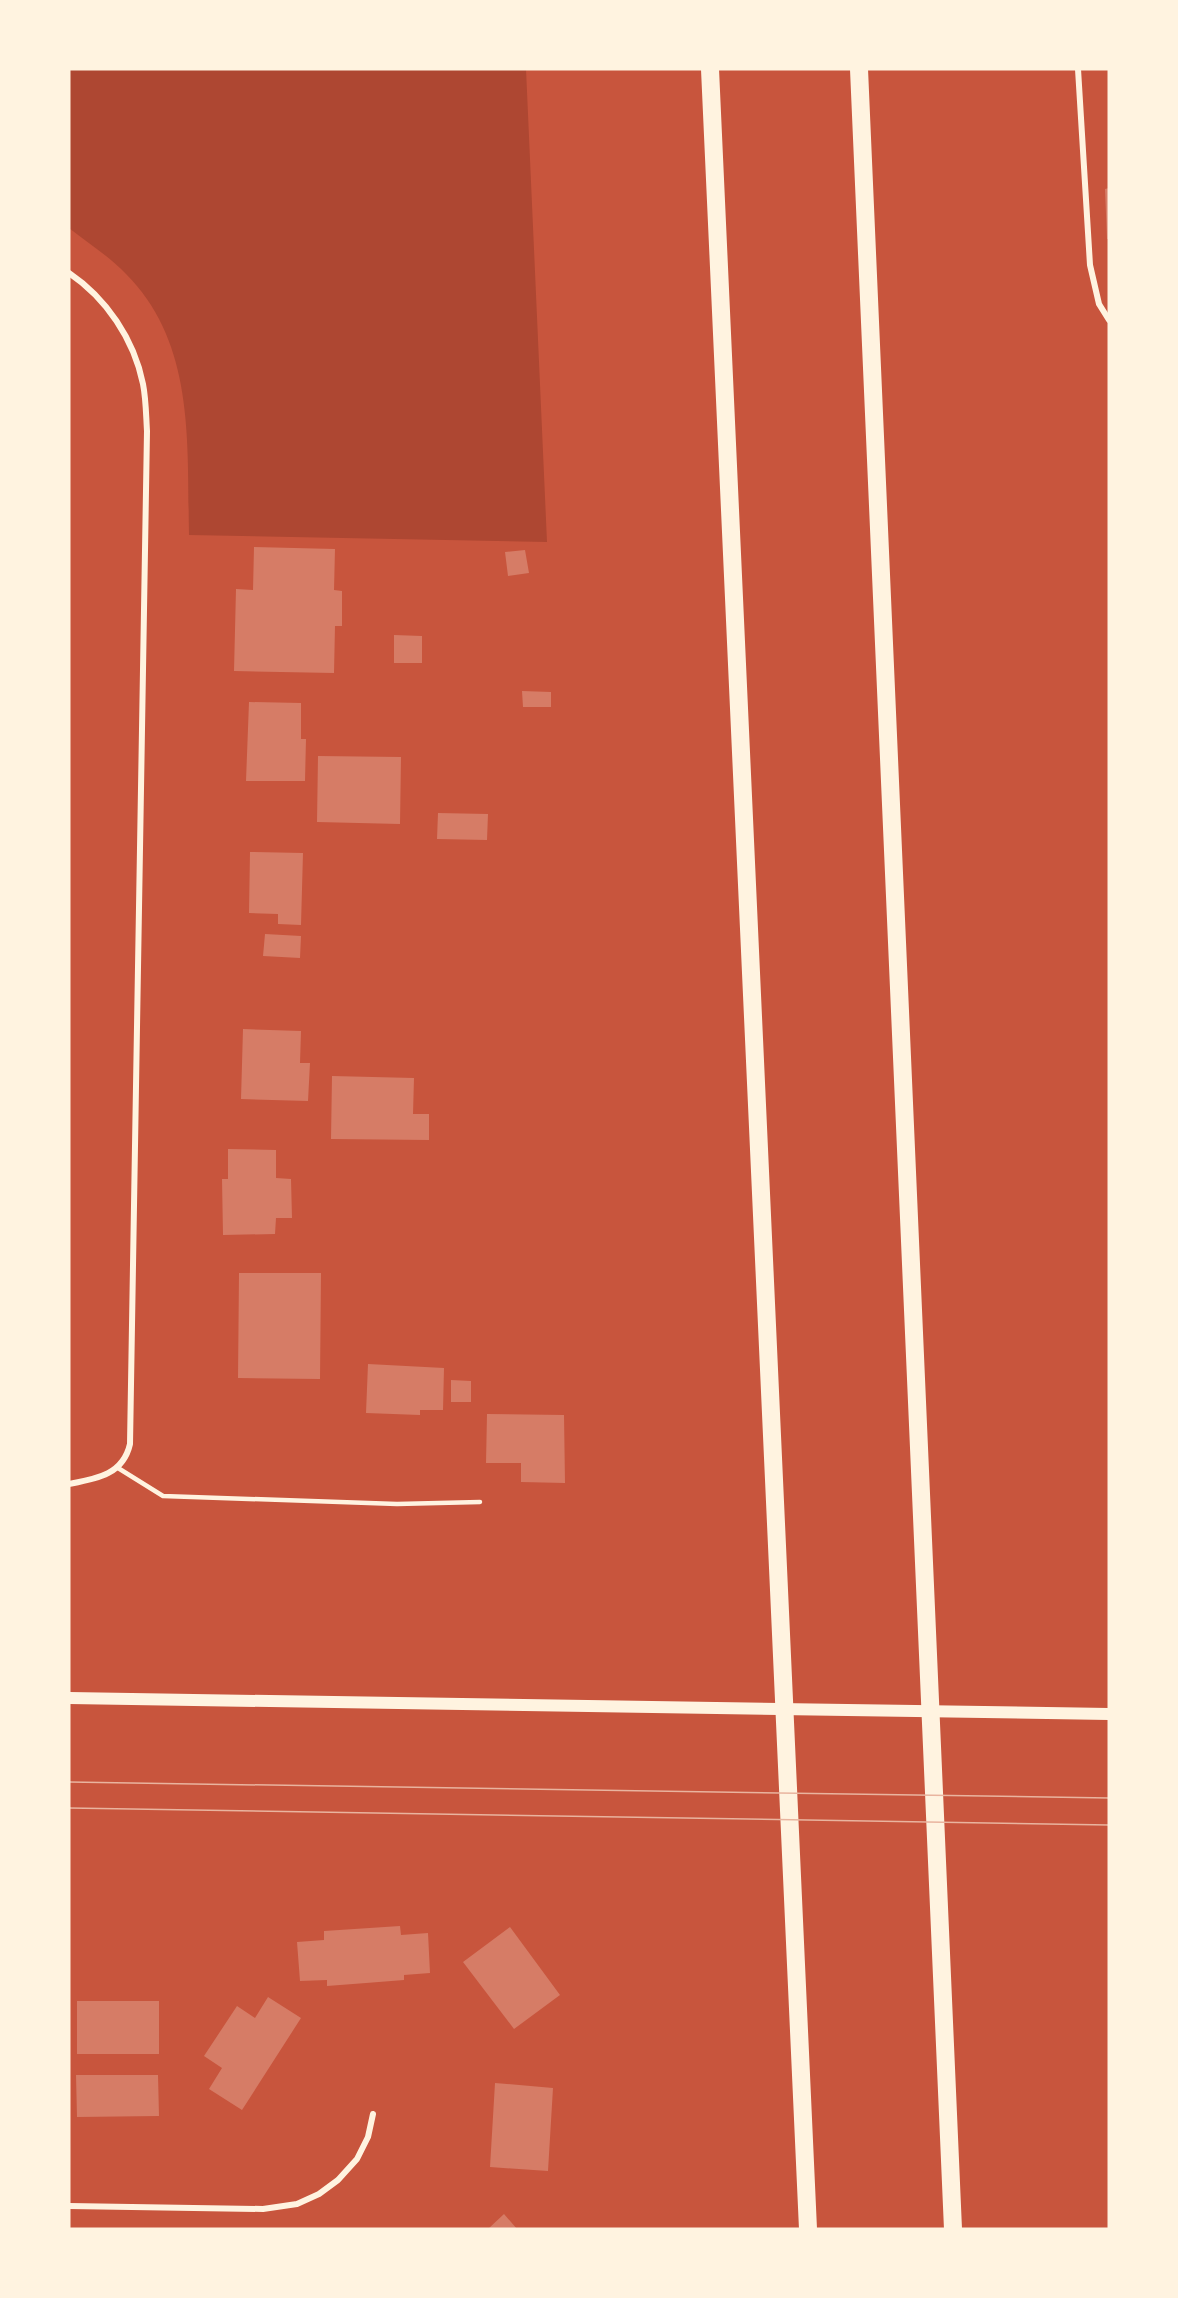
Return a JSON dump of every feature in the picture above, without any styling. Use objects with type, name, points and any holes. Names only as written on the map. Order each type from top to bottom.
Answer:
[{"type":"highway","points":[[710,69],[808,2229]]},
{"type":"highway","points":[[860,69],[953,2229]]},
{"type":"main road","points":[[69,1698],[1109,1714]]},
{"type":"street","points":[[1078,69],[1090,265],[1099,304],[1109,320]]},
{"type":"street","points":[[69,273],[84,283],[123,330],[135,357],[143,384],[146,411],[130,1444],[128,1453],[118,1468],[98,1477],[69,1484]]},
{"type":"street","points":[[69,2206],[263,2209],[297,2204],[319,2194],[338,2180],[357,2159],[368,2137],[373,2114]]},
{"type":"lane","points":[[118,1468],[163,1496],[396,1504],[480,1502]]},
{"type":"shaded area","points":[[69,69],[526,69],[547,542],[189,535],[187,431],[183,397],[176,364],[165,332],[149,302],[126,274],[69,228]]},
{"type":"building","points":[[1109,188],[1109,239],[1107,239],[1105,189]]},
{"type":"building","points":[[254,547],[335,549],[334,590],[342,591],[342,626],[335,626],[334,673],[234,671],[236,589],[253,590]]},
{"type":"building","points":[[525,550],[529,573],[508,576],[505,552]]},
{"type":"building","points":[[394,635],[422,636],[422,663],[394,663]]},
{"type":"building","points":[[522,691],[551,692],[551,707],[523,707]]},
{"type":"building","points":[[249,702],[301,703],[301,739],[306,739],[305,781],[246,781]]},
{"type":"building","points":[[318,756],[401,757],[400,824],[317,822]]},
{"type":"building","points":[[438,813],[488,814],[487,840],[437,839]]},
{"type":"building","points":[[250,852],[303,853],[301,925],[278,924],[278,914],[249,913]]},
{"type":"building","points":[[265,934],[301,936],[300,958],[263,956]]},
{"type":"building","points":[[243,1029],[301,1031],[300,1063],[310,1063],[308,1101],[241,1099]]},
{"type":"building","points":[[332,1076],[414,1078],[413,1114],[429,1114],[429,1140],[331,1139]]},
{"type":"building","points":[[228,1149],[276,1150],[276,1178],[291,1179],[292,1218],[276,1218],[275,1234],[223,1235],[222,1179],[228,1179]]},
{"type":"building","points":[[239,1273],[321,1273],[320,1379],[238,1378]]},
{"type":"building","points":[[368,1364],[444,1368],[443,1410],[420,1410],[420,1415],[366,1413]]},
{"type":"building","points":[[451,1380],[471,1381],[471,1402],[451,1402]]},
{"type":"building","points":[[487,1414],[564,1415],[565,1483],[521,1482],[521,1463],[486,1463]]},
{"type":"building","points":[[400,1926],[401,1935],[428,1933],[430,1973],[404,1975],[404,1980],[327,1986],[327,1980],[300,1981],[297,1942],[324,1940],[324,1931]]},
{"type":"building","points":[[510,1927],[560,1995],[514,2029],[463,1962]]},
{"type":"building","points":[[268,1997],[301,2018],[242,2110],[209,2089],[222,2068],[204,2056],[237,2006],[255,2018]]},
{"type":"building","points":[[77,2001],[159,2001],[159,2054],[77,2054]]},
{"type":"building","points":[[76,2075],[158,2075],[159,2116],[77,2117]]},
{"type":"building","points":[[495,2083],[553,2088],[548,2171],[490,2167]]},
{"type":"building","points":[[504,2214],[517,2229],[488,2229]]},
{"type":"tram line","points":[[69,1782],[1109,1798]]},
{"type":"tram line","points":[[69,1808],[1109,1825]]}]
